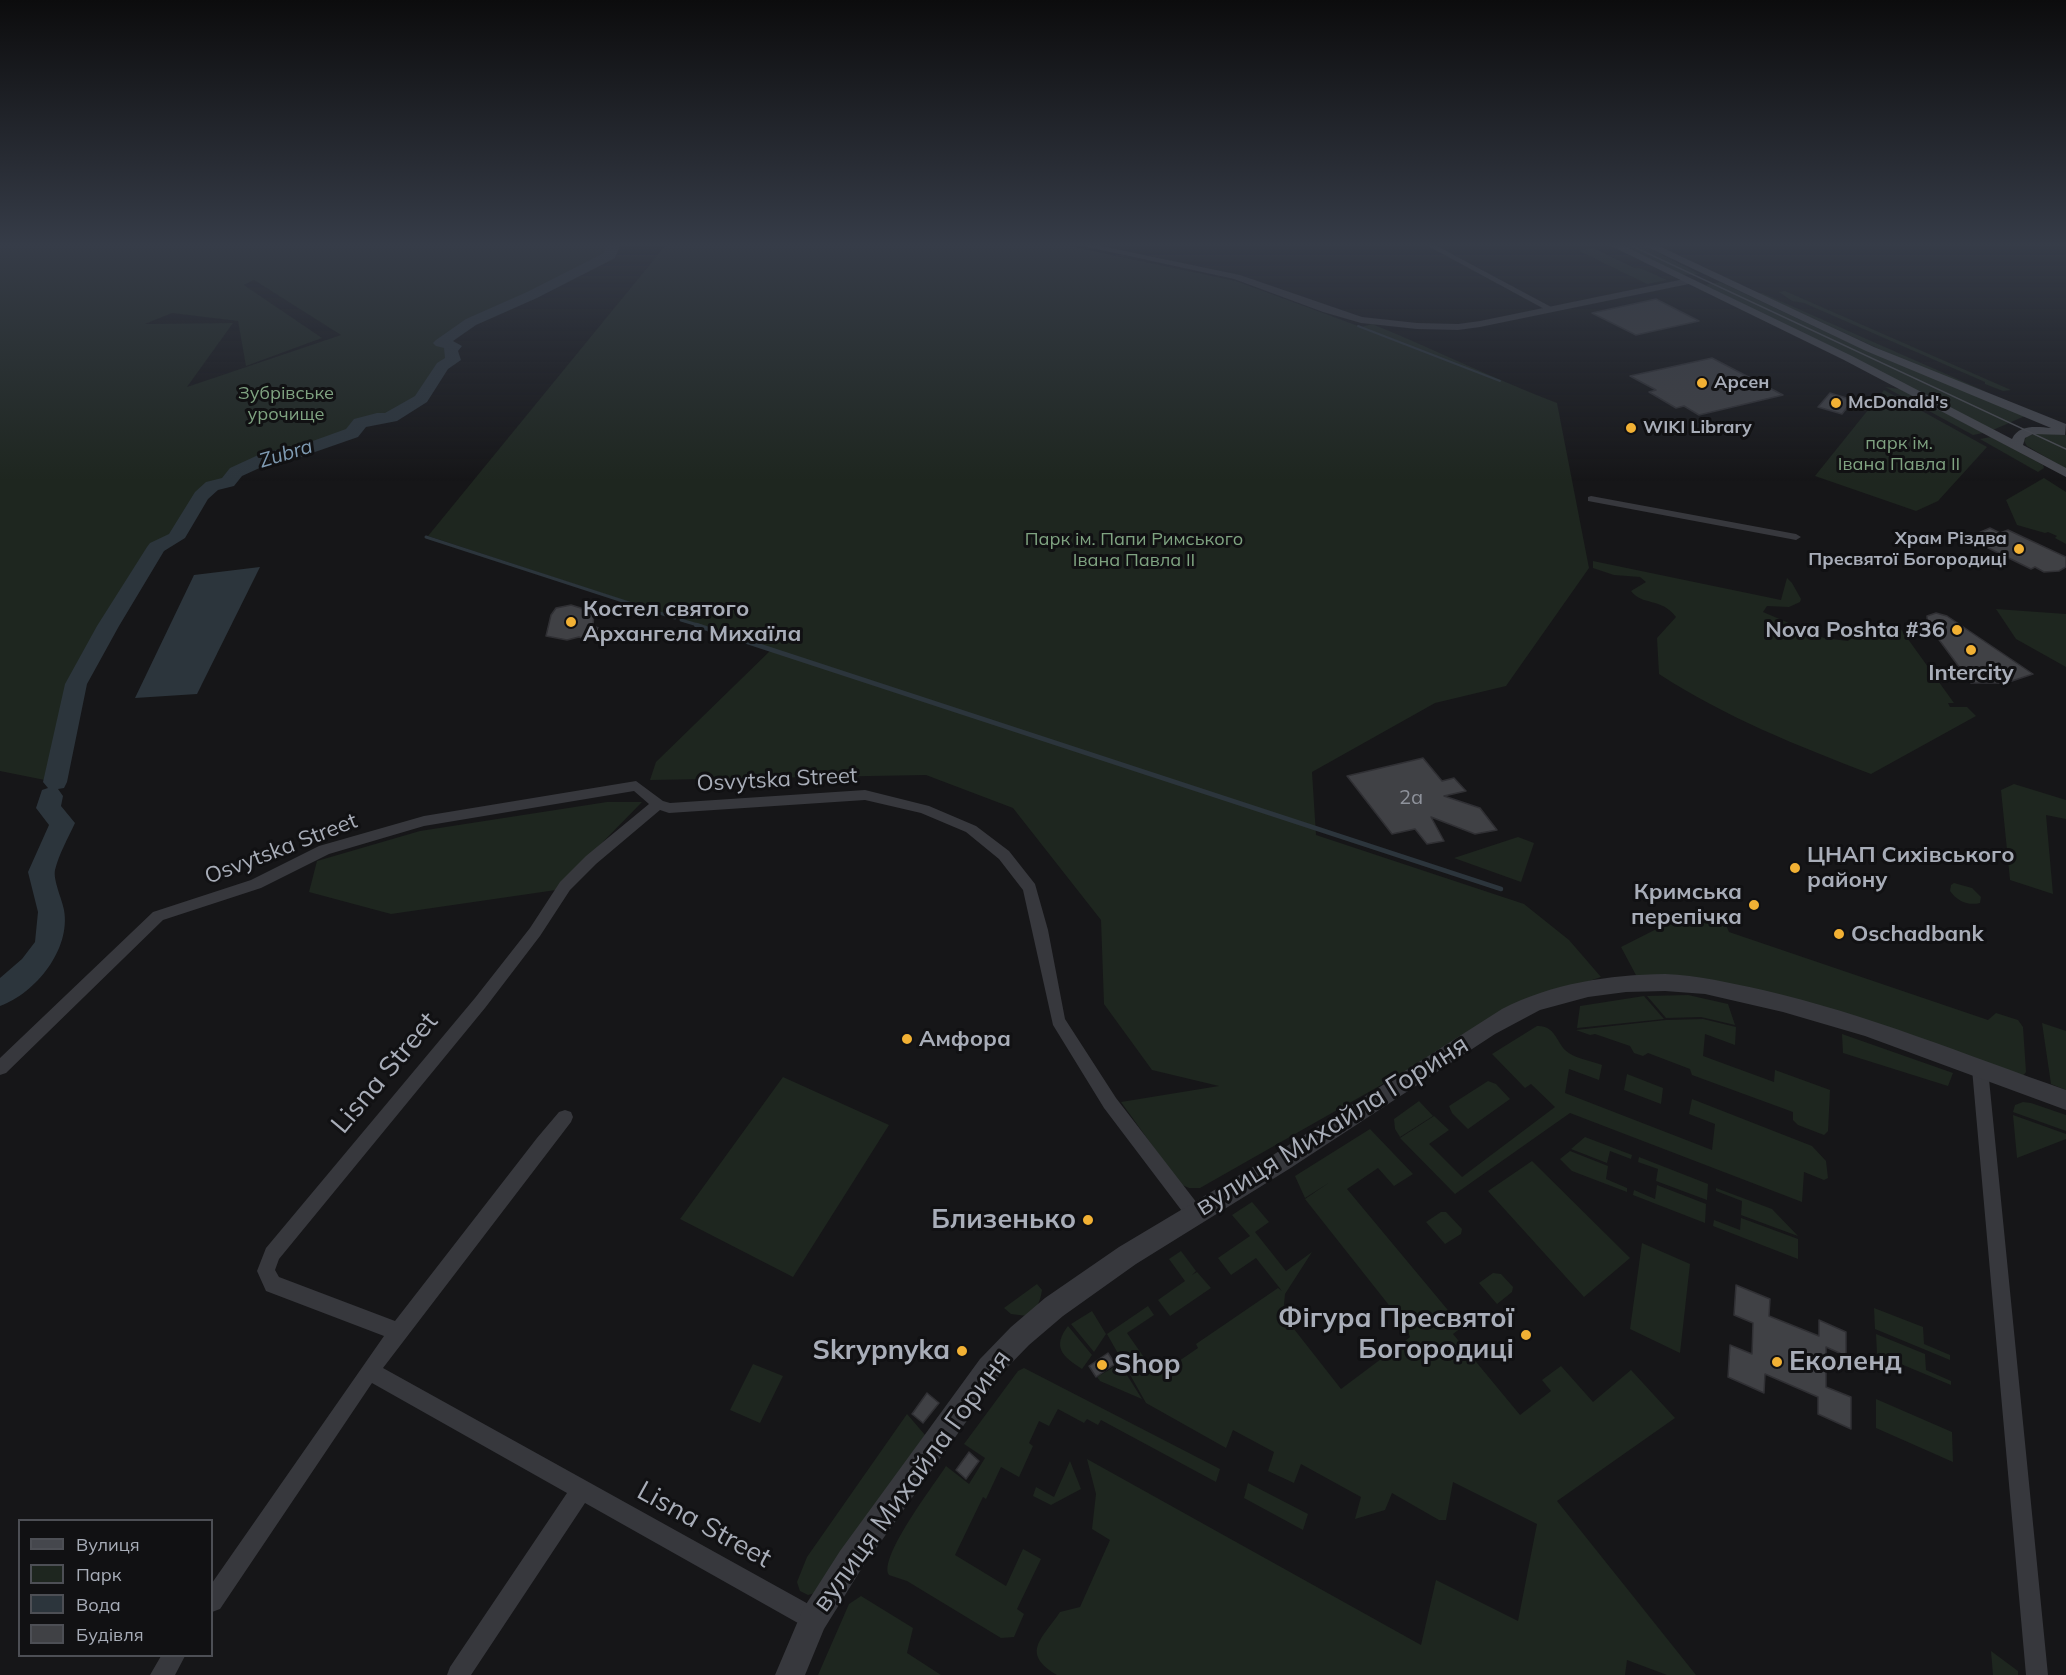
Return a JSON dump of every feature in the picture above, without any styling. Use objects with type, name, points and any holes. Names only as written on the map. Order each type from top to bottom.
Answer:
[{"type":"main road","points":[[1778,324],[1876,372],[2066,473]]},
{"type":"main road","points":[[1817,324],[2066,431]]},
{"type":"main road","points":[[2016,446],[2019,436],[2028,431],[2066,431]]},
{"type":"street","points":[[1393,324],[1458,327],[1473,324]]},
{"type":"street","points":[[1592,498],[1796,537]]},
{"type":"street","name":"Osvytska Street","points":[[0,1068],[158,916],[256,884],[324,850],[424,821],[634,786],[657,805],[669,807],[865,795],[924,809],[971,829],[1004,855],[1030,888],[1041,930],[1058,1020],[1110,1102],[1194,1213]]},
{"type":"street","name":"Lisna Street","points":[[398,1332],[273,1284],[266,1271],[272,1254],[480,1003],[535,932],[566,886],[591,860],[657,805]]},
{"type":"street","name":"вулиця Михайла Гориня","points":[[790,1675],[806,1615],[989,1368],[1012,1342],[1065,1299],[1194,1213],[1279,1163],[1363,1106],[1502,1019],[1536,1003],[1572,993],[1623,984],[1685,982],[1785,1003],[1851,1023],[2066,1100]]},
{"type":"street","points":[[1980,1069],[2037,1675]]},
{"type":"street","points":[[213,1600],[369,1371],[543,1143],[566,1117]]},
{"type":"street","name":"Lisna Street","points":[[369,1371],[806,1615]]},
{"type":"street","points":[[458,1675],[582,1490]]},
{"type":"street","points":[[161,1675],[173,1657]]},
{"type":"green space","name":"Зубрівське урочище","points":[[0,324],[232,324],[187,387],[341,335],[324,324],[468,324],[442,342],[454,346],[450,350],[453,360],[442,366],[421,399],[391,417],[361,423],[352,433],[286,456],[275,454],[236,472],[228,482],[212,486],[201,496],[178,534],[157,547],[108,626],[76,684],[55,782],[0,771]]},
{"type":"green space","points":[[239,324],[302,324],[322,338],[246,366]]},
{"type":"green space","name":"Парк ім. Папи Римського Івана Павла ІІ","points":[[601,324],[1353,324],[1361,327],[1372,324],[1557,403],[1589,568],[1506,686],[1435,703],[1312,772],[1316,835],[1524,904],[1569,940],[1601,977],[1527,1002],[1200,1188],[1189,1188],[1180,1184],[1121,1102],[1219,1086],[1152,1070],[1104,1004],[1101,920],[1013,808],[926,775],[650,780],[656,762],[772,649],[428,536]]},
{"type":"green space","points":[[1783,324],[1810,324],[2025,416],[1993,430]]},
{"type":"green space","points":[[1825,324],[1833,324],[1987,392],[1916,366]]},
{"type":"green space","points":[[1852,324],[1861,324],[2011,390],[2003,391]]},
{"type":"green space","points":[[1885,387],[1900,389],[1983,433],[1973,435]]},
{"type":"green space","name":"парк ім. Івана Павла II","points":[[1884,390],[1987,447],[1938,501],[1916,511],[1815,476]]},
{"type":"green space","points":[[2040,433],[2066,435],[2066,469],[2027,446],[2024,441],[2027,436]]},
{"type":"green space","points":[[1991,437],[2043,465],[2044,468],[2038,472],[1980,439]]},
{"type":"green space","points":[[2044,478],[2066,492],[2066,544],[2048,532],[2017,525],[2006,500]]},
{"type":"green space","points":[[1593,561],[1781,600],[1787,578],[1801,599],[1800,602],[1789,607],[1767,606],[1763,612],[1824,638],[1848,641],[1862,627],[1889,624],[1900,628],[1954,703],[1948,703],[1950,707],[1967,707],[1976,716],[1871,774],[1816,753],[1710,704],[1659,674],[1657,638],[1676,617],[1664,607],[1635,596],[1631,591],[1646,582],[1640,577],[1614,575],[1593,568]]},
{"type":"green space","points":[[1996,609],[2066,614],[2066,667],[2016,639]]},
{"type":"green space","points":[[2014,784],[2066,800],[2066,819],[2046,815],[2053,894],[2010,880],[2001,790]]},
{"type":"green space","points":[[607,802],[642,802],[556,890],[391,914],[309,892],[317,861],[420,831]]},
{"type":"green space","points":[[1518,837],[1534,843],[1521,882],[1454,858]]},
{"type":"green space","points":[[1954,883],[1972,888],[1981,897],[1980,903],[1967,903],[1956,898],[1950,891]]},
{"type":"green space","points":[[1694,910],[1724,921],[1729,932],[1988,1020],[1996,1013],[2018,1020],[2023,1027],[2026,1072],[2023,1076],[1849,1017],[1637,977],[1621,947]]},
{"type":"green space","points":[[1688,995],[1728,1004],[1735,1025],[1701,1017],[1666,1018],[1647,996]]},
{"type":"green space","points":[[1644,996],[1664,1019],[1577,1028],[1580,1006]]},
{"type":"green space","points":[[1703,1019],[1736,1027],[1735,1045],[1705,1034],[1703,1056],[1774,1082],[1775,1070],[1830,1090],[1828,1131],[1824,1135],[1798,1125],[1793,1120],[1793,1112],[1692,1075],[1690,1069],[1648,1053],[1643,1056],[1634,1053],[1630,1046],[1576,1030],[1666,1020]]},
{"type":"green space","points":[[2042,1023],[2066,1031],[2066,1090],[2051,1084]]},
{"type":"green space","points":[[1537,1026],[1543,1026],[1551,1031],[1568,1053],[1602,1065],[1599,1080],[1569,1069],[1565,1093],[1712,1150],[1715,1124],[1689,1114],[1692,1099],[1812,1146],[1826,1161],[1828,1178],[1824,1180],[1804,1172],[1802,1202],[1570,1113],[1455,1194],[1400,1138],[1434,1116],[1449,1130],[1429,1144],[1462,1177],[1555,1107],[1531,1084],[1525,1088],[1492,1054]]},
{"type":"green space","points":[[1842,1034],[1953,1073],[1948,1086],[1843,1053]]},
{"type":"green space","points":[[1627,1074],[1663,1088],[1661,1104],[1624,1090]]},
{"type":"green space","points":[[783,1077],[889,1125],[793,1277],[680,1219]]},
{"type":"green space","points":[[1488,1081],[1496,1084],[1510,1099],[1468,1129],[1452,1113],[1449,1106]]},
{"type":"green space","points":[[1419,1101],[1433,1116],[1400,1137],[1395,1129],[1394,1119]]},
{"type":"green space","points":[[2023,1102],[2066,1115],[2066,1131],[2013,1112],[2015,1105]]},
{"type":"green space","points":[[2013,1115],[2066,1134],[2066,1139],[2017,1158]]},
{"type":"green space","points":[[1370,1129],[1413,1174],[1394,1186],[1378,1168],[1347,1189],[1462,1327],[1453,1334],[1520,1415],[1551,1391],[1542,1380],[1561,1366],[1593,1402],[1631,1370],[1675,1418],[1557,1501],[1696,1675],[1667,1675],[1627,1660],[1625,1675],[1057,1675],[1039,1660],[1037,1653],[1041,1638],[1060,1612],[1080,1607],[1110,1540],[1092,1529],[1096,1494],[1087,1459],[1421,1645],[1436,1580],[1518,1621],[1537,1524],[1453,1482],[1446,1520],[1439,1520],[1392,1493],[1385,1510],[1355,1519],[1361,1497],[1301,1464],[1294,1483],[1268,1471],[1274,1452],[1233,1430],[1226,1448],[1146,1403],[1107,1334],[1148,1306],[1154,1315],[1127,1333],[1157,1376],[1198,1348],[1196,1344],[1278,1288],[1282,1291],[1256,1258],[1231,1275],[1218,1258],[1250,1236],[1232,1215],[1252,1202],[1269,1222],[1255,1232],[1286,1271],[1312,1252],[1285,1294],[1283,1315],[1341,1389],[1405,1341],[1410,1337],[1407,1328],[1305,1199],[1330,1182],[1305,1198],[1295,1176]]},
{"type":"green space","points":[[1585,1137],[1632,1155],[1631,1159],[1610,1151],[1607,1163],[1571,1149]]},
{"type":"green space","points":[[1570,1151],[1608,1166],[1606,1179],[1627,1188],[1627,1192],[1572,1171],[1560,1159]]},
{"type":"green space","points":[[1639,1157],[1708,1184],[1707,1200],[1656,1181],[1658,1169],[1638,1162]]},
{"type":"green space","points":[[1532,1161],[1630,1258],[1584,1297],[1488,1191]]},
{"type":"green space","points":[[1657,1185],[1706,1204],[1705,1223],[1633,1195],[1634,1190],[1655,1199]]},
{"type":"green space","points":[[1716,1188],[1772,1209],[1798,1236],[1741,1215],[1742,1201],[1716,1191]]},
{"type":"green space","points":[[1441,1212],[1446,1212],[1462,1229],[1461,1234],[1445,1244],[1426,1222]]},
{"type":"green space","points":[[1741,1218],[1798,1239],[1798,1259],[1713,1226],[1714,1220],[1740,1230]]},
{"type":"green space","points":[[1642,1243],[1690,1264],[1680,1353],[1630,1329]]},
{"type":"green space","points":[[1181,1251],[1196,1271],[1192,1275],[1197,1272],[1211,1288],[1170,1316],[1158,1300],[1185,1281],[1169,1259]]},
{"type":"green space","points":[[1493,1273],[1501,1274],[1513,1287],[1512,1292],[1497,1304],[1479,1283]]},
{"type":"green space","points":[[1037,1284],[1042,1290],[1040,1298],[1036,1308],[1027,1316],[1011,1314],[1004,1308]]},
{"type":"green space","points":[[1874,1308],[1923,1327],[1924,1344],[1950,1355],[1950,1360],[1875,1329]]},
{"type":"green space","points":[[1092,1311],[1106,1334],[1094,1352],[1071,1324]]},
{"type":"green space","points":[[1068,1326],[1092,1355],[1082,1369],[1069,1360],[1060,1345],[1063,1333]]},
{"type":"green space","points":[[1876,1334],[1925,1354],[1926,1370],[1951,1381],[1951,1385],[1877,1354]]},
{"type":"green space","points":[[753,1364],[783,1376],[760,1423],[730,1410]]},
{"type":"green space","points":[[1114,1367],[1127,1375],[1142,1399],[1100,1381],[1097,1377]]},
{"type":"green space","points":[[1024,1368],[1220,1469],[1216,1482],[1101,1420],[1098,1425],[1087,1419],[1084,1423],[1058,1409],[1049,1426],[1039,1421],[1029,1443],[1033,1446],[1019,1477],[1001,1467],[986,1499],[983,1497],[955,1555],[1006,1586],[1023,1549],[1041,1559],[1017,1609],[1024,1614],[1014,1637],[1001,1638],[907,1581],[889,1575],[888,1566],[899,1538],[946,1466],[969,1484],[985,1458],[964,1444],[1018,1371]]},
{"type":"green space","points":[[1876,1399],[1952,1432],[1953,1462],[1876,1428]]},
{"type":"green space","points":[[907,1414],[925,1435],[819,1592],[808,1595],[800,1591],[797,1582],[807,1557]]},
{"type":"green space","points":[[1070,1461],[1081,1489],[1051,1505],[1033,1496],[1036,1487],[1054,1497]]},
{"type":"green space","points":[[1248,1483],[1308,1514],[1303,1530],[1244,1498]]},
{"type":"green space","points":[[861,1596],[913,1628],[907,1653],[941,1675],[818,1675],[849,1604]]},
{"type":"green space","points":[[1991,1651],[2018,1671],[2018,1675],[1993,1675]]},
{"type":"water","points":[[260,567],[197,694],[135,698],[194,575]]},
{"type":"building","points":[[1614,324],[1685,324],[1636,335]]},
{"type":"building","name":"Арсен","points":[[1712,358],[1783,395],[1699,415],[1684,406],[1676,408],[1649,392],[1656,390],[1630,376]]},
{"type":"building","name":"McDonald's","points":[[1830,393],[1853,400],[1842,414],[1818,407]]},
{"type":"building","name":"Храм Різдва Пресвятої Богородиці","points":[[1990,528],[2000,533],[2008,530],[2066,557],[2066,567],[2059,571],[2044,572],[2035,567],[2031,569],[1978,543],[1987,539],[1976,534]]},
{"type":"building","name":"Костел святого Архангела Михаїла","points":[[571,605],[594,612],[593,626],[601,629],[588,640],[579,637],[567,640],[546,636],[551,615],[556,608]]},
{"type":"building","name":"Intercity","points":[[1936,613],[1947,616],[2033,674],[2006,683],[1971,683],[1937,637],[1928,631],[1927,616]]},
{"type":"building","points":[[1423,758],[1442,781],[1454,778],[1466,791],[1444,796],[1480,808],[1497,830],[1475,834],[1431,817],[1444,841],[1427,844],[1415,829],[1392,834],[1347,776]]},
{"type":"building","name":"Еколенд","points":[[1736,1285],[1770,1299],[1769,1316],[1819,1336],[1819,1320],[1846,1332],[1846,1356],[1826,1347],[1826,1387],[1851,1397],[1851,1429],[1818,1414],[1818,1397],[1765,1374],[1764,1393],[1728,1377],[1730,1345],[1752,1354],[1753,1323],[1734,1315]]},
{"type":"building","name":"Shop","points":[[1108,1353],[1115,1364],[1096,1377],[1089,1366]]},
{"type":"building","points":[[927,1393],[939,1403],[923,1423],[912,1414]]},
{"type":"building","points":[[969,1452],[979,1461],[966,1479],[956,1470]]},
{"type":"waterway","name":"Zubra","points":[[178,534],[201,496],[212,486],[228,482],[236,472],[275,454],[286,456],[352,433],[360,423],[391,417],[421,399],[442,366],[453,360],[450,350],[454,346],[441,343],[468,324]]},
{"type":"waterway","points":[[1358,326],[1500,381]]},
{"type":"waterway","points":[[426,537],[675,618]]},
{"type":"waterway","name":"Zubra","points":[[55,782],[76,684],[108,626],[157,547],[173,539]]},
{"type":"waterway","points":[[681,620],[701,626]]},
{"type":"waterway","points":[[696,625],[1501,889]]},
{"type":"waterway","name":"Zubra","points":[[0,994],[32,967],[49,942],[52,928],[51,912],[41,872],[62,823],[48,808],[51,796]]},
{"type":"tram line","points":[[1799,324],[2066,449]]},
{"type":"place","name":"Арсен","points":[[1702,383]]},
{"type":"place","name":"McDonald's","points":[[1836,403]]},
{"type":"place","name":"WIKI Library","points":[[1631,428]]},
{"type":"place","name":"Храм Різдва Пресвятої Богородиці","points":[[2019,549]]},
{"type":"place","name":"Костел святого Архангела Михаїла","points":[[571,622]]},
{"type":"place","name":"Nova Poshta #36","points":[[1957,630]]},
{"type":"place","name":"Intercity","points":[[1971,650]]},
{"type":"place","name":"ЦНАП Сихівського району","points":[[1795,868]]},
{"type":"place","name":"Кримська перепічка","points":[[1754,905]]},
{"type":"place","name":"Oschadbank","points":[[1839,934]]},
{"type":"place","name":"Амфора","points":[[907,1039]]},
{"type":"place","name":"Близенько","points":[[1088,1220]]},
{"type":"place","name":"Фігура Пресвятої Богородиці","points":[[1526,1335]]},
{"type":"place","name":"Skrypnyka","points":[[962,1351]]},
{"type":"place","name":"Еколенд","points":[[1777,1362]]},
{"type":"place","name":"Shop","points":[[1102,1365]]}]
